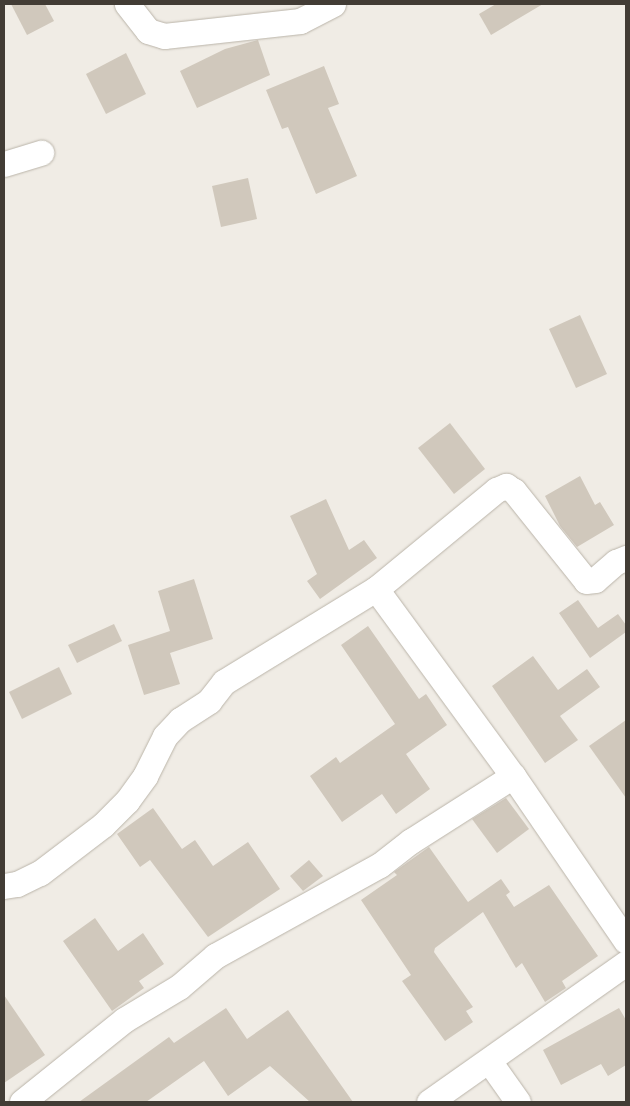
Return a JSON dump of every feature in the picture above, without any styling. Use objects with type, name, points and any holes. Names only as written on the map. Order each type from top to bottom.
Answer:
[{"type":"street","points":[[127,4],[148,31],[164,36],[300,20],[333,4]]},
{"type":"street","points":[[4,164],[41,153]]},
{"type":"street","points":[[4,886],[17,884],[40,873],[103,825],[127,801],[146,776],[165,736],[180,720],[209,701],[224,682],[376,589],[496,490],[506,486],[514,491],[586,582],[595,580],[616,562],[626,558]]},
{"type":"street","points":[[376,589],[513,776],[626,941]]},
{"type":"street","points":[[22,1102],[124,1020],[180,987],[215,956],[380,865],[411,841],[513,776]]},
{"type":"street","points":[[429,1102],[626,963]]},
{"type":"street","points":[[488,1061],[518,1102]]},
{"type":"building","points":[[11,4],[45,4],[54,21],[27,35]]},
{"type":"building","points":[[496,4],[543,4],[491,35],[479,14]]},
{"type":"building","points":[[258,40],[270,75],[197,108],[180,71],[225,49]]},
{"type":"building","points":[[126,53],[146,94],[106,114],[86,74]]},
{"type":"building","points":[[324,66],[339,104],[328,108],[357,176],[316,194],[288,127],[282,129],[266,90]]},
{"type":"building","points":[[248,178],[257,219],[221,227],[212,186]]},
{"type":"building","points":[[580,315],[607,374],[576,388],[549,329]]},
{"type":"building","points":[[450,423],[485,469],[454,494],[418,448]]},
{"type":"building","points":[[580,476],[595,505],[600,502],[614,525],[577,547],[560,526],[545,496]]},
{"type":"building","points":[[326,499],[349,550],[364,540],[377,558],[320,599],[307,581],[317,574],[290,516]]},
{"type":"building","points":[[194,579],[213,639],[170,653],[180,684],[144,695],[128,645],[170,631],[158,591]]},
{"type":"building","points":[[578,600],[598,628],[618,614],[626,625],[626,632],[590,658],[559,613]]},
{"type":"building","points":[[114,624],[122,641],[77,663],[68,645]]},
{"type":"building","points":[[368,626],[419,699],[426,694],[447,725],[406,754],[430,789],[396,814],[382,794],[342,822],[310,776],[336,757],[340,763],[395,724],[341,645]]},
{"type":"building","points":[[533,656],[558,690],[587,669],[600,687],[560,716],[578,740],[545,763],[492,686]]},
{"type":"building","points":[[59,667],[72,694],[22,719],[9,692]]},
{"type":"building","points":[[626,720],[626,798],[589,746]]},
{"type":"building","points":[[506,798],[529,829],[497,853],[472,819]]},
{"type":"building","points":[[153,808],[182,849],[195,840],[213,866],[248,842],[280,889],[208,937],[150,860],[140,867],[117,834]]},
{"type":"building","points":[[429,847],[468,902],[501,879],[510,892],[506,895],[514,907],[549,885],[598,956],[562,981],[566,988],[545,1002],[522,963],[516,968],[483,912],[435,948],[434,952],[473,1007],[466,1011],[473,1022],[445,1041],[402,981],[411,975],[361,900],[397,875],[394,872]]},
{"type":"building","points":[[309,860],[323,876],[303,891],[290,876]]},
{"type":"building","points":[[95,918],[118,951],[143,933],[164,964],[139,981],[144,988],[112,1011],[63,941]]},
{"type":"building","points":[[4,995],[45,1055],[4,1083]]},
{"type":"building","points":[[226,1008],[247,1039],[288,1010],[353,1102],[310,1102],[270,1066],[228,1096],[204,1061],[146,1102],[79,1102],[169,1037],[174,1043]]},
{"type":"building","points":[[619,1008],[626,1020],[626,1065],[608,1076],[601,1064],[561,1085],[543,1050]]}]
